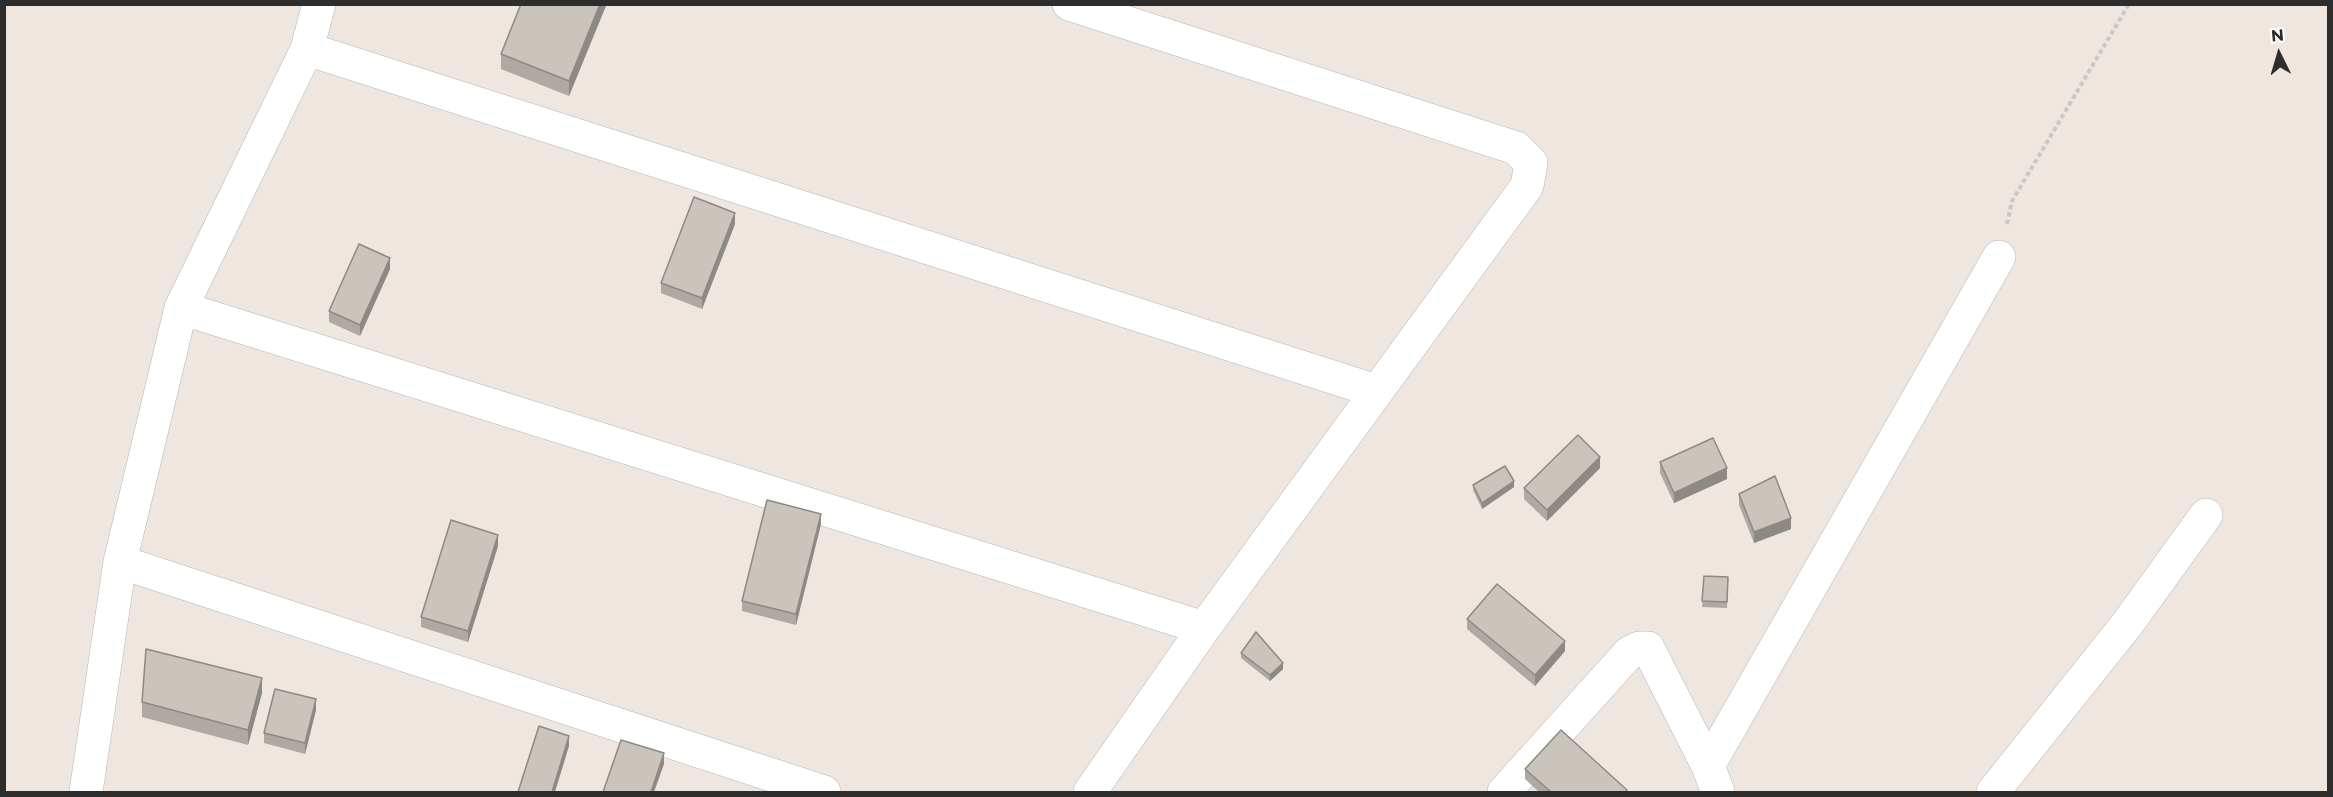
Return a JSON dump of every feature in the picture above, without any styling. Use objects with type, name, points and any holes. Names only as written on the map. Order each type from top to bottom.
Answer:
[{"type":"street","points":[[86,792],[120,562],[180,308],[307,49],[319,4]]},
{"type":"street","points":[[1068,4],[1516,148],[1532,163],[1527,186],[1204,627],[1090,792]]},
{"type":"street","points":[[307,49],[1376,391]]},
{"type":"street","points":[[1713,779],[1999,257]]},
{"type":"street","points":[[180,308],[1204,627]]},
{"type":"street","points":[[1993,792],[2128,623],[2206,515]]},
{"type":"street","points":[[120,562],[824,792]]},
{"type":"street","points":[[1504,792],[1629,654],[1639,648],[1648,648],[1713,779]]},
{"type":"path","points":[[1999,257],[2012,201],[2129,4]]},
{"type":"building","points":[[521,4],[600,4],[569,81],[501,54]]},
{"type":"building","points":[[694,197],[735,213],[702,298],[661,283]]},
{"type":"building","points":[[359,244],[390,258],[360,325],[329,311]]},
{"type":"building","points":[[1578,435],[1600,457],[1547,510],[1524,488]]},
{"type":"building","points":[[1713,438],[1727,468],[1674,493],[1660,462]]},
{"type":"building","points":[[1505,466],[1514,481],[1482,503],[1473,485]]},
{"type":"building","points":[[1775,476],[1791,518],[1754,532],[1739,494]]},
{"type":"building","points":[[767,500],[821,514],[796,614],[742,601]]},
{"type":"building","points":[[451,520],[498,535],[468,631],[421,617]]},
{"type":"building","points":[[1704,576],[1728,577],[1727,602],[1702,601]]},
{"type":"building","points":[[1497,584],[1565,641],[1535,675],[1467,619]]},
{"type":"building","points":[[1256,632],[1283,663],[1270,675],[1241,653]]},
{"type":"building","points":[[146,649],[262,678],[248,730],[142,702]]},
{"type":"building","points":[[275,689],[316,699],[305,743],[264,733]]},
{"type":"building","points":[[539,726],[569,736],[552,792],[518,792]]},
{"type":"building","points":[[1561,730],[1627,790],[1625,792],[1551,792],[1525,769]]},
{"type":"building","points":[[621,740],[664,753],[651,792],[603,792]]}]
